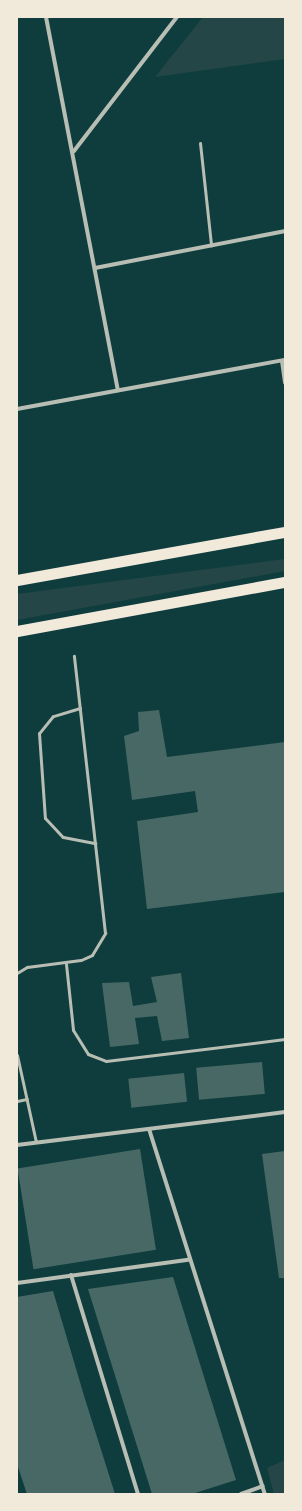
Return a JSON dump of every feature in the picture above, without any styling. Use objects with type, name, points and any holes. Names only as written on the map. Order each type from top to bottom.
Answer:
[{"type":"highway","points":[[17,580],[285,532]]},
{"type":"highway","points":[[17,631],[285,582]]},
{"type":"street","points":[[46,17],[74,151],[118,390]]},
{"type":"street","points":[[74,151],[177,17]]},
{"type":"street","points":[[95,268],[285,230]]},
{"type":"street","points":[[17,409],[283,360],[285,383]]},
{"type":"street","points":[[17,1145],[285,1112]]},
{"type":"street","points":[[149,1128],[188,1260],[265,1494]]},
{"type":"street","points":[[17,1283],[188,1260]]},
{"type":"street","points":[[71,1275],[138,1494]]},
{"type":"street","points":[[241,1494],[263,1486]]},
{"type":"lane","points":[[200,142],[211,245]]},
{"type":"lane","points":[[17,973],[27,967],[66,964],[92,955],[105,933],[74,656]]},
{"type":"lane","points":[[80,708],[53,716],[39,733],[45,818],[63,838],[95,843]]},
{"type":"lane","points":[[66,964],[73,1030],[88,1054],[106,1061],[285,1039]]},
{"type":"lane","points":[[17,1055],[36,1142]]},
{"type":"lane","points":[[17,1100],[27,1099]]},
{"type":"shaded area","points":[[203,17],[285,17],[285,59],[155,77]]},
{"type":"shaded area","points":[[285,559],[285,571],[17,620],[17,594]]},
{"type":"shaded area","points":[[285,1460],[285,1494],[274,1494],[267,1468]]},
{"type":"building","points":[[159,710],[167,757],[285,742],[285,892],[147,909],[137,821],[198,812],[195,791],[132,800],[124,736],[139,731],[138,712]]},
{"type":"building","points":[[181,973],[189,1038],[162,1041],[157,1016],[135,1018],[139,1044],[110,1047],[102,983],[129,982],[133,1006],[157,1002],[151,977]]},
{"type":"building","points":[[262,1062],[265,1094],[199,1100],[196,1068]]},
{"type":"building","points":[[184,1073],[187,1102],[131,1108],[128,1079]]},
{"type":"building","points":[[140,1149],[156,1250],[33,1269],[18,1168]]},
{"type":"building","points":[[285,1151],[285,1278],[279,1278],[262,1154]]},
{"type":"building","points":[[173,1277],[236,1480],[192,1494],[152,1494],[88,1289]]},
{"type":"building","points":[[53,1291],[115,1494],[27,1494],[17,1464],[17,1297]]}]
